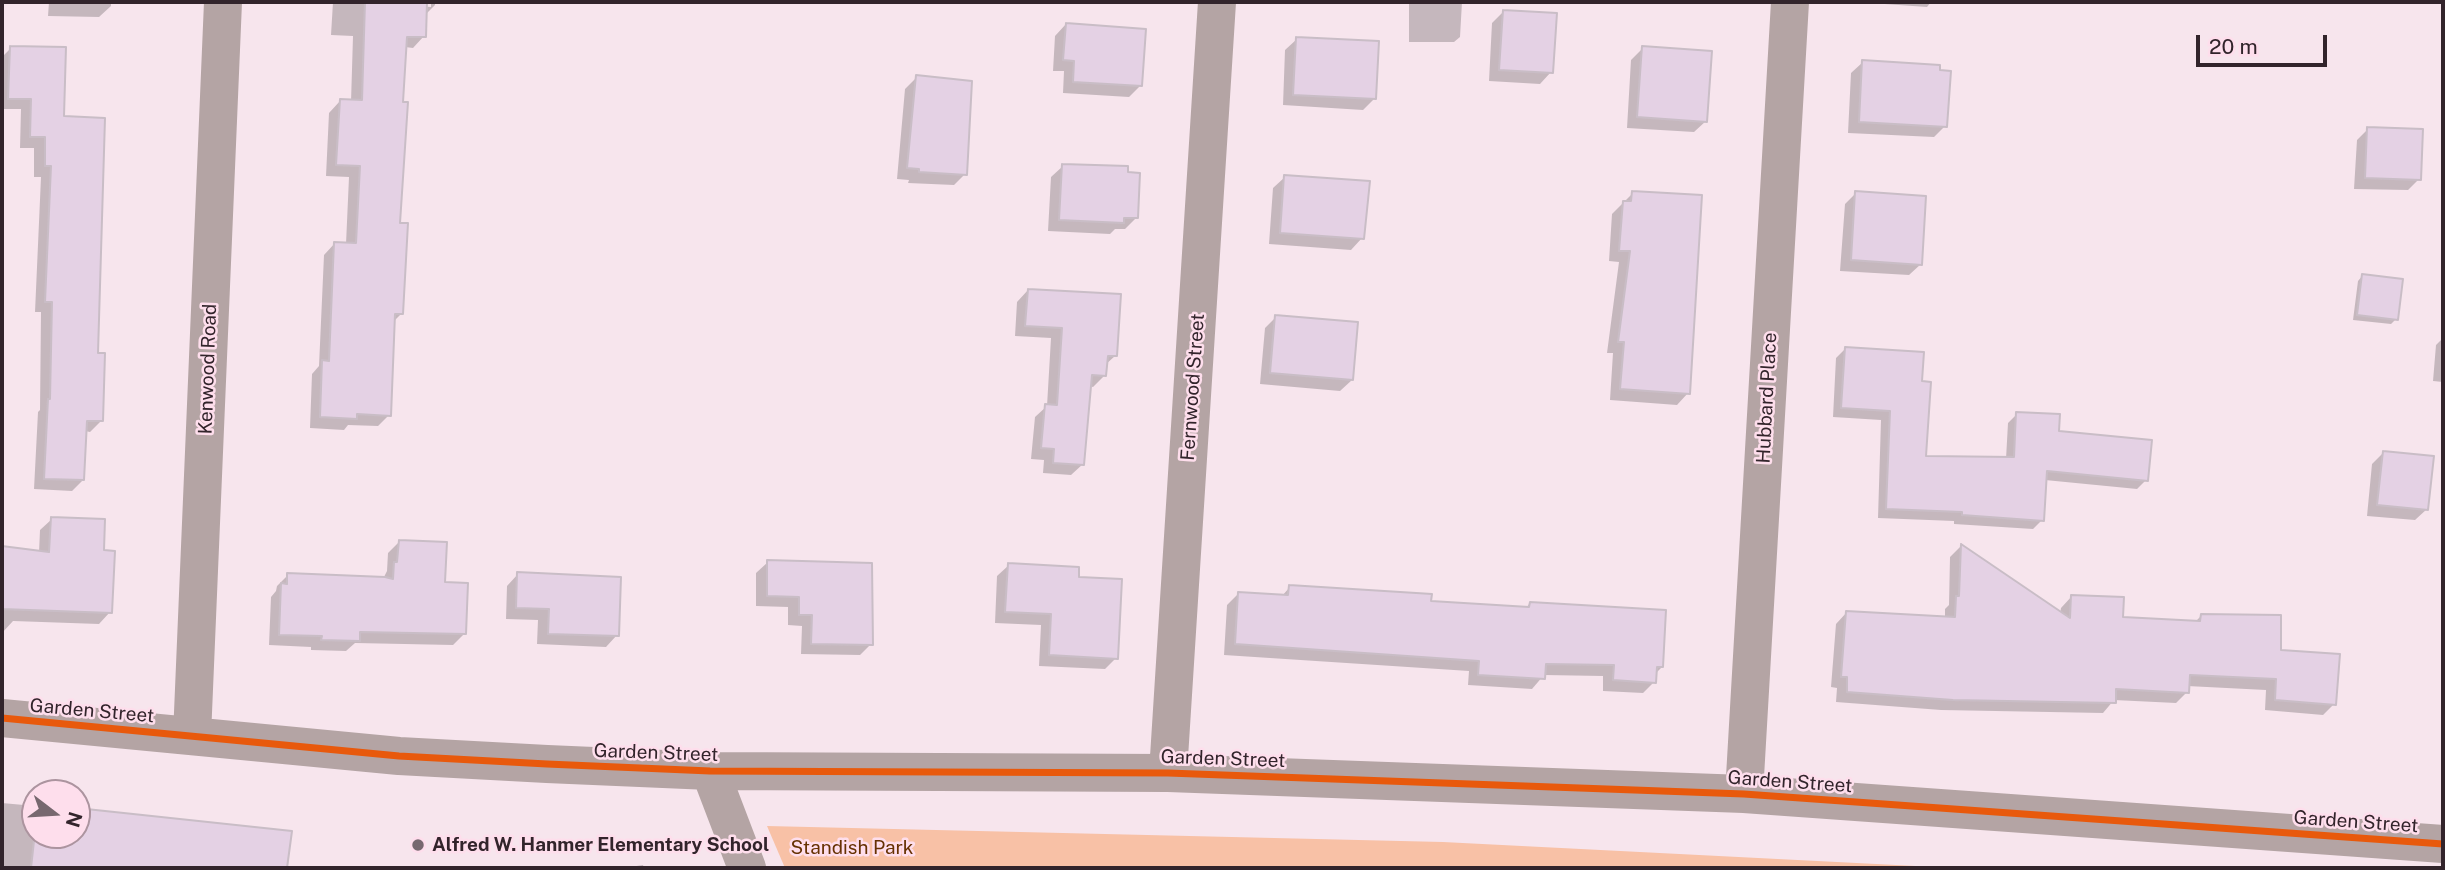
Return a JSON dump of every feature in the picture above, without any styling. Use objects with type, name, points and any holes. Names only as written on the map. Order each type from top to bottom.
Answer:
[{"type":"street","name":"Kenwood Road","points":[[192,736],[223,2]]},
{"type":"street","name":"Fernwood Street","points":[[1168,772],[1217,2]]},
{"type":"street","name":"Hubbard Place","points":[[1744,794],[1790,2]]},
{"type":"street","name":"Garden Street","points":[[2,718],[399,756],[710,771],[1168,772],[1744,794],[2443,844]]},
{"type":"street","points":[[710,771],[747,868]]},
{"type":"green space","name":"Standish Park","points":[[767,826],[1443,842],[1955,868],[785,868]]},
{"type":"building","points":[[365,2],[427,2],[426,37],[407,37],[403,102],[408,102],[400,223],[408,223],[403,314],[395,314],[391,416],[357,414],[357,419],[320,417],[322,360],[329,361],[334,242],[356,243],[360,166],[336,165],[340,99],[362,100]]},
{"type":"building","points":[[1503,10],[1557,13],[1553,73],[1499,70]]},
{"type":"building","points":[[1066,23],[1146,29],[1142,86],[1073,82],[1074,61],[1063,60]]},
{"type":"building","points":[[1296,37],[1379,41],[1376,99],[1293,95]]},
{"type":"building","points":[[10,46],[66,47],[64,116],[105,118],[98,353],[105,353],[103,421],[87,421],[84,480],[44,479],[50,399],[52,302],[45,302],[51,166],[45,166],[45,137],[30,137],[31,99],[8,99]]},
{"type":"building","points":[[1642,46],[1712,51],[1707,122],[1637,117]]},
{"type":"building","points":[[1862,60],[1940,65],[1940,70],[1951,71],[1947,127],[1859,122]]},
{"type":"building","points":[[916,75],[972,81],[967,175],[919,172],[919,169],[907,168]]},
{"type":"building","points":[[2367,127],[2423,129],[2421,180],[2365,178]]},
{"type":"building","points":[[1062,164],[1128,166],[1128,172],[1140,173],[1138,218],[1124,218],[1124,223],[1059,220]]},
{"type":"building","points":[[1284,175],[1370,181],[1364,239],[1280,233]]},
{"type":"building","points":[[1632,191],[1702,195],[1690,394],[1620,389],[1624,342],[1618,342],[1630,251],[1619,251],[1623,201],[1631,201]]},
{"type":"building","points":[[1855,191],[1926,196],[1922,265],[1851,260]]},
{"type":"building","points":[[2362,274],[2403,279],[2398,320],[2357,315]]},
{"type":"building","points":[[1028,289],[1121,294],[1117,356],[1108,356],[1106,376],[1092,375],[1084,465],[1053,463],[1054,449],[1041,448],[1045,404],[1057,405],[1062,328],[1025,326]]},
{"type":"building","points":[[1275,315],[1358,322],[1353,380],[1270,373]]},
{"type":"building","points":[[1845,347],[1924,352],[1922,381],[1931,382],[1926,456],[2014,457],[2016,412],[2060,414],[2059,431],[2152,440],[2148,481],[2047,471],[2044,521],[1962,515],[1962,512],[1886,509],[1890,411],[1841,408]]},
{"type":"building","points":[[2383,451],[2434,456],[2428,510],[2377,505]]},
{"type":"building","points":[[51,517],[105,519],[104,550],[115,551],[112,613],[2,609],[2,546],[49,552]]},
{"type":"building","points":[[399,540],[447,542],[445,582],[468,583],[466,634],[360,632],[360,641],[321,640],[322,636],[279,635],[281,583],[287,584],[287,573],[393,579]]},
{"type":"building","points":[[1961,544],[2070,618],[2071,595],[2124,597],[2123,617],[2200,621],[2201,614],[2281,615],[2281,650],[2340,654],[2336,705],[2275,700],[2276,679],[2190,675],[2189,693],[2116,689],[2116,703],[1953,700],[1847,692],[1847,677],[1841,677],[1846,611],[1955,617],[1956,596],[1959,596]]},
{"type":"building","points":[[767,560],[872,563],[873,645],[811,644],[812,615],[799,615],[799,597],[767,596]]},
{"type":"building","points":[[1008,563],[1079,567],[1079,577],[1122,579],[1118,659],[1049,655],[1051,614],[1005,612]]},
{"type":"building","points":[[517,572],[621,577],[619,636],[548,634],[549,609],[516,608]]},
{"type":"building","points":[[1289,585],[1432,594],[1431,601],[1529,607],[1530,602],[1666,610],[1663,667],[1657,667],[1656,683],[1613,680],[1614,665],[1546,664],[1545,679],[1478,675],[1479,661],[1235,644],[1238,592],[1288,595]]},
{"type":"building","points":[[91,809],[292,831],[287,868],[31,868],[33,849],[91,849]]},
{"type":"cycle path","points":[[2,718],[399,756],[547,764],[710,771],[1168,773],[1744,794],[2443,844]]},
{"type":"place","name":"Alfred W. Hanmer Elementary School","points":[[418,845]]}]
